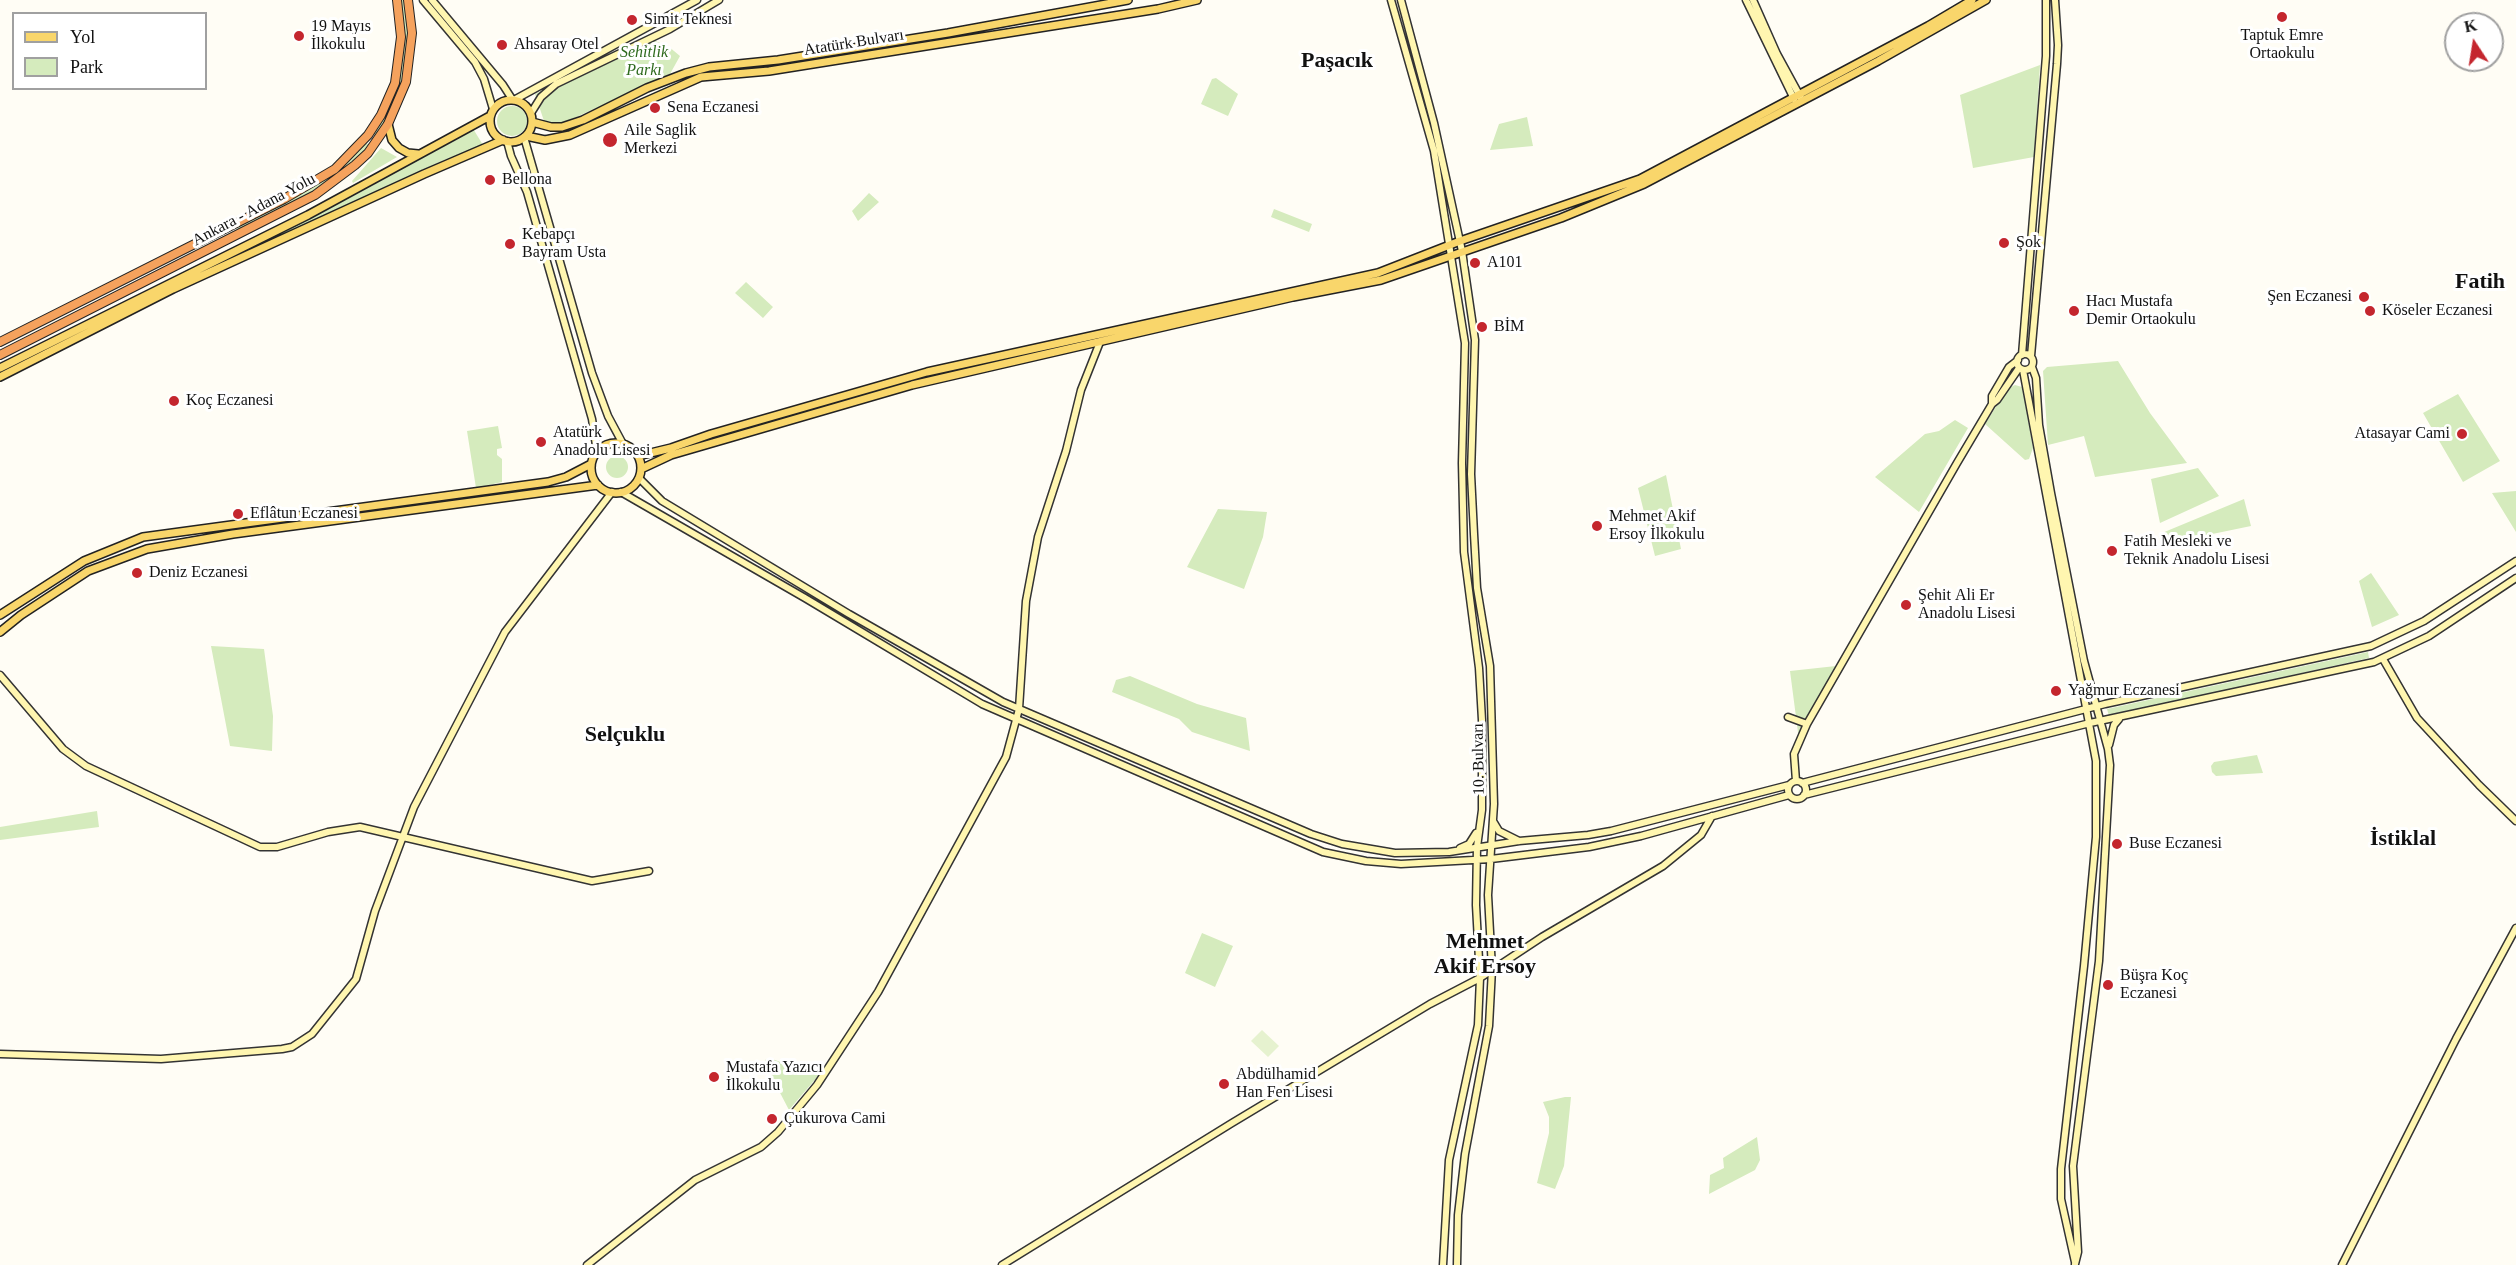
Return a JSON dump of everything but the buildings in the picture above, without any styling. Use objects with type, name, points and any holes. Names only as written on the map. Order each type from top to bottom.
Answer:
[{"type":"highway","name":"Ankara - Adana Yolu","points":[[0,342],[284,199],[335,169],[368,135],[385,108],[395,83],[401,37],[397,0]]},
{"type":"highway","name":"Ankara - Adana Yolu","points":[[0,355],[315,195],[356,165],[368,153],[388,124],[399,102],[409,64],[412,25],[408,0]]},
{"type":"main road","points":[[423,0],[475,62],[484,79],[492,112],[493,132],[505,141],[527,192],[592,419],[597,452]]},
{"type":"main road","points":[[0,377],[173,289],[424,174],[505,141],[516,141],[525,136],[532,122],[531,113],[522,102],[513,99],[432,0]]},
{"type":"main road","points":[[0,369],[308,215],[492,112],[501,102],[513,99],[697,0]]},
{"type":"main road","points":[[531,113],[541,97],[556,84],[670,29],[719,0]]},
{"type":"main road","name":"Atatürk Bulvarı","points":[[532,122],[551,128],[562,127],[583,120],[647,88],[698,70],[778,60],[1128,0]]},
{"type":"main road","name":"Atatürk Bulvarı","points":[[525,136],[545,140],[570,135],[702,77],[769,71],[1158,9],[1197,0]]},
{"type":"main road","name":"10. Bulvarı","points":[[1390,0],[1434,151],[1465,343],[1462,463],[1464,552],[1479,668],[1482,742],[1481,821],[1477,847],[1476,905],[1480,978],[1479,1025],[1449,1160],[1443,1265]]},
{"type":"main road","name":"10. Bulvarı","points":[[1401,0],[1434,123],[1460,241],[1475,340],[1473,525],[1477,588],[1490,666],[1493,820],[1488,895],[1492,969],[1489,1026],[1465,1154],[1458,1215],[1457,1265]]},
{"type":"main road","points":[[1746,0],[1798,100]]},
{"type":"main road","points":[[1753,0],[1798,100]]},
{"type":"main road","points":[[638,456],[927,372],[1378,273],[1460,241],[1640,179],[1798,100],[1972,0]]},
{"type":"main road","points":[[641,470],[672,455],[912,385],[1293,297],[1381,280],[1561,218],[1644,184],[1986,0]]},
{"type":"main road","points":[[2046,0],[2046,56],[2020,358],[2096,761],[2096,837],[2061,1169],[2061,1199],[2075,1264]]},
{"type":"main road","points":[[2055,0],[2058,55],[2031,356],[2036,378],[2039,425],[2051,493],[2084,661],[2101,721],[2110,765],[2099,961],[2073,1166],[2078,1251],[2075,1264]]},
{"type":"main road","points":[[388,124],[392,140],[399,148],[408,153],[418,154]]},
{"type":"main road","points":[[0,632],[21,615],[88,571],[147,549],[233,534],[598,485],[612,492],[621,492],[630,488],[639,478],[641,470],[638,456],[623,444],[608,416],[592,373],[525,136]]},
{"type":"main road","points":[[587,1265],[695,1180],[761,1147],[778,1132],[817,1085],[878,992],[1006,757],[1019,709],[1026,601],[1038,537],[1066,450],[1081,390],[1100,342]]},
{"type":"main road","points":[[1992,404],[1992,396],[2009,367],[2020,358],[2031,356]]},
{"type":"main road","points":[[1804,795],[1805,787],[1799,782],[1794,754],[1807,724],[1992,404],[2021,369],[2032,367]]},
{"type":"main road","points":[[877,387],[879,395]]},
{"type":"main road","points":[[598,485],[591,472],[591,464],[597,452],[612,443],[623,444]]},
{"type":"main road","points":[[0,615],[84,561],[143,537],[548,482],[566,477],[591,464]]},
{"type":"main road","points":[[639,478],[662,501],[953,675],[1019,709],[1311,834],[1375,851],[1449,852],[1519,841],[1611,831],[2097,706],[2370,646],[2424,621],[2516,561]]},
{"type":"main road","points":[[0,1054],[160,1059],[292,1047],[312,1034],[356,979],[401,836],[423,787],[459,723],[505,632],[612,492]]},
{"type":"main road","points":[[621,492],[982,704],[1017,721],[1323,852],[1366,861],[1401,864],[1477,861],[1589,847],[1641,836],[1789,795],[1797,799],[1804,795],[2090,723],[2120,719],[2383,659],[2429,636],[2516,578]]},
{"type":"main road","points":[[2383,659],[2417,718],[2516,821]]},
{"type":"main road","points":[[0,675],[63,749],[86,766],[260,847],[277,847],[328,832],[360,827],[592,881],[650,871]]},
{"type":"main road","points":[[1788,717],[1807,724]]},
{"type":"main road","points":[[2108,749],[2114,725],[2120,719]]},
{"type":"main road","points":[[1789,785],[1789,795]]},
{"type":"main road","points":[[1002,1265],[1430,1004],[1480,978],[1663,866],[1701,835],[1712,816]]},
{"type":"main road","points":[[1493,820],[1499,831],[1519,841]]},
{"type":"main road","points":[[1449,852],[1468,844],[1474,838],[1481,821]]},
{"type":"main road","points":[[2342,1265],[2456,1039],[2516,928]]},
{"type":"green space","points":[[398,0],[404,0],[408,36],[403,79],[380,134],[373,135],[385,111],[400,69],[403,46]]},
{"type":"green space","name":"Sehitlik Parkı","points":[[650,39],[668,46],[680,56],[670,74],[559,125],[546,127],[535,94],[639,41]]},
{"type":"green space","points":[[2040,65],[2034,157],[1973,168],[1960,95]]},
{"type":"green space","points":[[1216,78],[1238,94],[1228,116],[1201,104],[1212,79]]},
{"type":"green space","points":[[512,106],[523,110],[527,121],[523,132],[512,136],[501,132],[497,121],[501,110]]},
{"type":"green space","points":[[1527,117],[1533,146],[1490,150],[1499,124]]},
{"type":"green space","points":[[472,127],[483,145],[444,160],[267,242],[266,239],[357,194]]},
{"type":"green space","points":[[366,143],[371,146],[338,179],[239,231],[237,228],[319,184]]},
{"type":"green space","points":[[381,148],[397,157],[353,183],[352,181]]},
{"type":"green space","points":[[869,193],[879,202],[858,221],[852,211]]},
{"type":"green space","points":[[1274,209],[1312,224],[1309,232],[1271,217]]},
{"type":"green space","points":[[746,282],[773,307],[763,318],[735,293]]},
{"type":"green space","points":[[2118,361],[2150,413],[2187,463],[2095,477],[2084,436],[2048,445],[2043,371],[2047,367]]},
{"type":"green space","points":[[2015,385],[2022,387],[2033,448],[2029,459],[2025,460],[1985,424],[2007,389]]},
{"type":"green space","points":[[2458,394],[2500,461],[2463,482],[2423,413]]},
{"type":"green space","points":[[1955,420],[1968,428],[1919,512],[1875,477],[1925,434],[1939,431]]},
{"type":"green space","points":[[498,426],[502,448],[497,449],[497,455],[502,459],[502,482],[476,488],[467,431]]},
{"type":"green space","points":[[613,456],[621,456],[628,463],[628,471],[621,478],[613,478],[606,471],[606,463]]},
{"type":"green space","points":[[2198,468],[2219,496],[2160,523],[2151,479]]},
{"type":"green space","points":[[1666,475],[1681,549],[1655,556],[1638,488]]},
{"type":"green space","points":[[2516,491],[2516,532],[2492,493]]},
{"type":"green space","points":[[2244,499],[2251,526],[2164,544],[2162,533]]},
{"type":"green space","points":[[1218,509],[1267,512],[1263,537],[1244,589],[1187,567]]},
{"type":"green space","points":[[2371,573],[2399,615],[2372,627],[2359,581]]},
{"type":"green space","points":[[211,646],[264,649],[273,716],[272,751],[230,746]]},
{"type":"green space","points":[[2368,652],[2369,658],[2109,716],[2107,709]]},
{"type":"green space","points":[[1836,666],[1799,740],[1790,671]]},
{"type":"green space","points":[[1130,676],[1197,704],[1246,718],[1250,751],[1192,732],[1179,719],[1112,692],[1116,680]]},
{"type":"green space","points":[[2257,755],[2263,773],[2216,776],[2212,772],[2211,766],[2214,762]]},
{"type":"green space","points":[[97,811],[99,827],[0,840],[0,827]]},
{"type":"green space","points":[[1202,933],[1233,946],[1215,987],[1185,973]]},
{"type":"green space","points":[[1262,1030],[1279,1046],[1268,1057],[1251,1041]]},
{"type":"green space","points":[[769,1058],[819,1075],[789,1110],[765,1064],[765,1060]]},
{"type":"green space","points":[[1571,1097],[1564,1166],[1555,1189],[1537,1183],[1549,1133],[1549,1117],[1543,1102]]},
{"type":"green space","points":[[1757,1137],[1760,1160],[1755,1170],[1709,1194],[1710,1175],[1724,1168],[1723,1158]]},
{"type":"place","name":"Taptuk Emre Ortaokulu","points":[[2282,17]]},
{"type":"place","name":"Simit Teknesi","points":[[632,20]]},
{"type":"place","name":"19 Mayıs İlkokulu","points":[[299,36]]},
{"type":"place","name":"Ahsaray Otel","points":[[502,45]]},
{"type":"place","name":"Sena Eczanesi","points":[[655,108]]},
{"type":"place","name":"Aile Saglik Merkezi","points":[[610,140]]},
{"type":"place","name":"Bellona","points":[[490,180]]},
{"type":"place","name":"Şok","points":[[2004,243]]},
{"type":"place","name":"Kebapçı Bayram Usta","points":[[510,244]]},
{"type":"place","name":"A101","points":[[1475,263]]},
{"type":"place","name":"Şen Eczanesi","points":[[2364,297]]},
{"type":"place","name":"Hacı Mustafa Demir Ortaokulu","points":[[2074,311]]},
{"type":"place","name":"Köseler Eczanesi","points":[[2370,311]]},
{"type":"place","name":"BİM","points":[[1482,327]]},
{"type":"place","name":"Koç Eczanesi","points":[[174,401]]},
{"type":"place","name":"Atasayar Cami","points":[[2462,434]]},
{"type":"place","name":"Atatürk Anadolu Lisesi","points":[[541,442]]},
{"type":"place","name":"Eflâtun Eczanesi","points":[[238,514]]},
{"type":"place","name":"Mehmet Akif Ersoy İlkokulu","points":[[1597,526]]},
{"type":"place","name":"Fatih Mesleki ve Teknik Anadolu Lisesi","points":[[2112,551]]},
{"type":"place","name":"Deniz Eczanesi","points":[[137,573]]},
{"type":"place","name":"Şehit Ali Er Anadolu Lisesi","points":[[1906,605]]},
{"type":"place","name":"Yağmur Eczanesi","points":[[2056,691]]},
{"type":"place","name":"Buse Eczanesi","points":[[2117,844]]},
{"type":"place","name":"Büşra Koç Eczanesi","points":[[2108,985]]},
{"type":"place","name":"Mustafa Yazıcı İlkokulu","points":[[714,1077]]},
{"type":"place","name":"Abdülhamid Han Fen Lisesi","points":[[1224,1084]]},
{"type":"place","name":"Çukurova Cami","points":[[772,1119]]},
{"type":"district","name":"Paşacık","points":[[1337,61]]},
{"type":"district","name":"Fatih","points":[[2480,282]]},
{"type":"district","name":"Selçuklu","points":[[625,735]]},
{"type":"district","name":"İstiklal","points":[[2403,839]]},
{"type":"district","name":"Mehmet Akif Ersoy","points":[[1485,954]]}]
